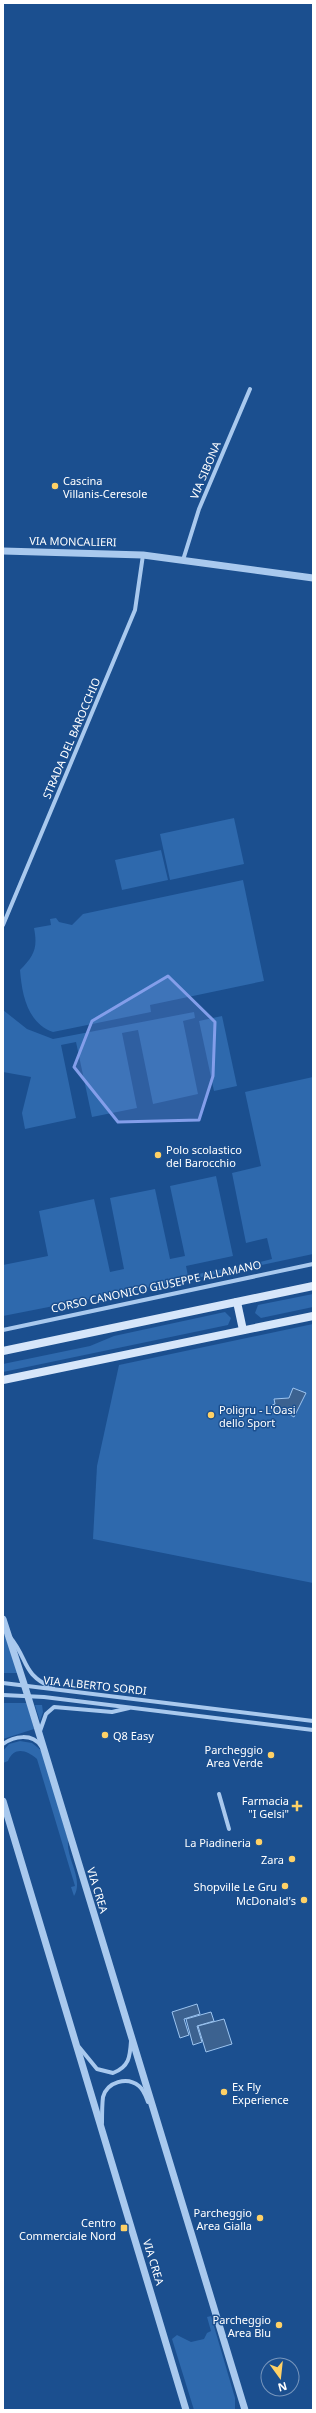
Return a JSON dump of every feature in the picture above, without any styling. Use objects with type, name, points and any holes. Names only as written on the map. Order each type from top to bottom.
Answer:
[{"type":"main road","points":[[3,1351],[313,1286]]},
{"type":"main road","points":[[237,1302],[243,1330]]},
{"type":"main road","points":[[3,1381],[313,1316]]},
{"type":"street","name":"VIA SIBONA","points":[[183,560],[201,502],[250,389]]},
{"type":"street","name":"VIA MONCALIERI","points":[[3,551],[143,555],[313,578]]},
{"type":"street","name":"STRADA DEL BAROCCHIO","points":[[3,925],[135,610],[143,555]]},
{"type":"street","name":"CORSO CANONICO GIUSEPPE ALLAMANO","points":[[3,1330],[313,1264]]},
{"type":"street","name":"VIA CREA","points":[[3,1619],[25,1686],[245,2410]]},
{"type":"street","name":"VIA CREA","points":[[8,1635],[18,1647],[27,1669],[32,1676],[55,1689]]},
{"type":"street","name":"VIA ALBERTO SORDI","points":[[3,1683],[313,1721]]},
{"type":"street","name":"VIA ALBERTO SORDI","points":[[3,1695],[28,1696],[313,1730]]},
{"type":"street","points":[[184,1714],[185,1705]]},
{"type":"street","name":"VIA ALBERTO SORDI","points":[[39,1736],[46,1714],[54,1707],[112,1712],[131,1708]]},
{"type":"street","points":[[3,1744],[16,1737],[24,1737],[39,1743],[44,1750]]},
{"type":"street","points":[[219,1794],[230,1829]]},
{"type":"street","name":"VIA CREA","points":[[3,1801],[187,2408]]},
{"type":"street","name":"VIA CREA","points":[[77,2044],[97,2069],[113,2073],[127,2064],[130,2058],[131,2036]]},
{"type":"street","name":"VIA CREA","points":[[101,2126],[104,2097],[110,2086],[121,2081],[133,2082],[142,2088],[155,2117]]},
{"type":"street","name":"VIA CREA","points":[[238,2388],[240,2410]]},
{"type":"highlighted area","points":[[168,976],[215,1022],[213,1076],[199,1120],[118,1122],[74,1067],[92,1021]]},
{"type":"shaded area","points":[[234,818],[244,864],[170,880],[160,834]]},
{"type":"shaded area","points":[[161,850],[168,880],[122,890],[115,860]]},
{"type":"shaded area","points":[[243,880],[264,981],[150,1005],[151,1012],[53,1032],[44,1028],[32,1015],[24,998],[20,970],[32,956],[34,951],[34,928],[51,925],[50,919],[56,918],[59,922],[72,925],[83,914]]},
{"type":"shaded area","points":[[3,1010],[27,1029],[53,1039],[194,1012],[195,1018],[183,1021],[198,1094],[153,1104],[138,1030],[122,1033],[137,1108],[92,1117],[76,1042],[61,1045],[76,1118],[25,1129],[22,1113],[31,1077],[3,1072]]},
{"type":"shaded area","points":[[222,1016],[237,1086],[214,1091],[199,1021]]},
{"type":"shaded area","points":[[313,1077],[313,1254],[257,1266],[252,1264],[272,1259],[267,1238],[246,1243],[232,1173],[261,1166],[245,1092]]},
{"type":"shaded area","points":[[216,1176],[233,1256],[186,1266],[188,1276],[244,1265],[242,1269],[3,1316],[3,1265],[48,1256],[39,1211],[94,1199],[110,1272],[124,1269],[110,1198],[155,1189],[170,1259],[185,1256],[170,1186]]},
{"type":"shaded area","points":[[313,1294],[313,1307],[261,1318],[255,1313],[258,1305]]},
{"type":"shaded area","points":[[225,1312],[231,1318],[228,1325],[3,1372],[3,1364],[90,1346],[114,1336]]},
{"type":"shaded area","name":"Poligru - L'Oasi dello Sport","points":[[313,1324],[313,1583],[93,1539],[97,1466],[119,1365]]},
{"type":"shaded area","points":[[293,1388],[306,1393],[294,1417],[283,1411],[274,1412],[272,1405],[275,1404],[274,1399],[289,1398]]},
{"type":"shaded area","points":[[3,1630],[18,1673],[3,1673]]},
{"type":"shaded area","points":[[3,1703],[27,1703],[34,1729],[3,1739]]},
{"type":"shaded area","points":[[35,1705],[42,1705],[43,1712],[40,1721]]},
{"type":"shaded area","points":[[20,1741],[32,1743],[42,1751],[68,1840],[68,1847],[76,1876],[77,1889],[74,1896],[71,1887],[75,1886],[37,1759],[29,1753],[17,1751],[8,1761],[3,1763],[3,1751],[9,1744]]},
{"type":"shaded area","points":[[197,2004],[200,2014],[184,2019],[189,2035],[180,2038],[172,2012]]},
{"type":"shaded area","points":[[211,2012],[214,2021],[197,2026],[202,2042],[193,2045],[186,2019]]},
{"type":"shaded area","points":[[224,2019],[232,2044],[206,2052],[198,2026]]},
{"type":"shaded area","points":[[211,2316],[235,2398],[235,2410],[194,2410],[172,2339],[177,2335],[191,2342],[204,2339],[207,2333],[211,2331],[207,2317]]},
{"type":"place","name":"Cascina Villanis-Ceresole","points":[[55,486]]},
{"type":"place","name":"Polo scolastico del Barocchio","points":[[158,1155]]},
{"type":"place","name":"Poligru - L'Oasi dello Sport","points":[[211,1415]]},
{"type":"place","name":"Q8 Easy","points":[[105,1735]]},
{"type":"place","name":"Parcheggio Area Verde","points":[[271,1755]]},
{"type":"place","name":"Farmacia \"I Gelsi\"","points":[[297,1806]]},
{"type":"place","name":"La Piadineria","points":[[259,1842]]},
{"type":"place","name":"Zara","points":[[292,1859]]},
{"type":"place","name":"Shopville Le Gru","points":[[285,1886]]},
{"type":"place","name":"McDonald's","points":[[304,1900]]},
{"type":"place","name":"Ex Fly Experience","points":[[224,2092]]},
{"type":"place","name":"Parcheggio Area Gialla","points":[[260,2218]]},
{"type":"place","name":"Centro Commerciale Nord","points":[[124,2228]]},
{"type":"place","name":"Parcheggio Area Blu","points":[[279,2325]]}]
